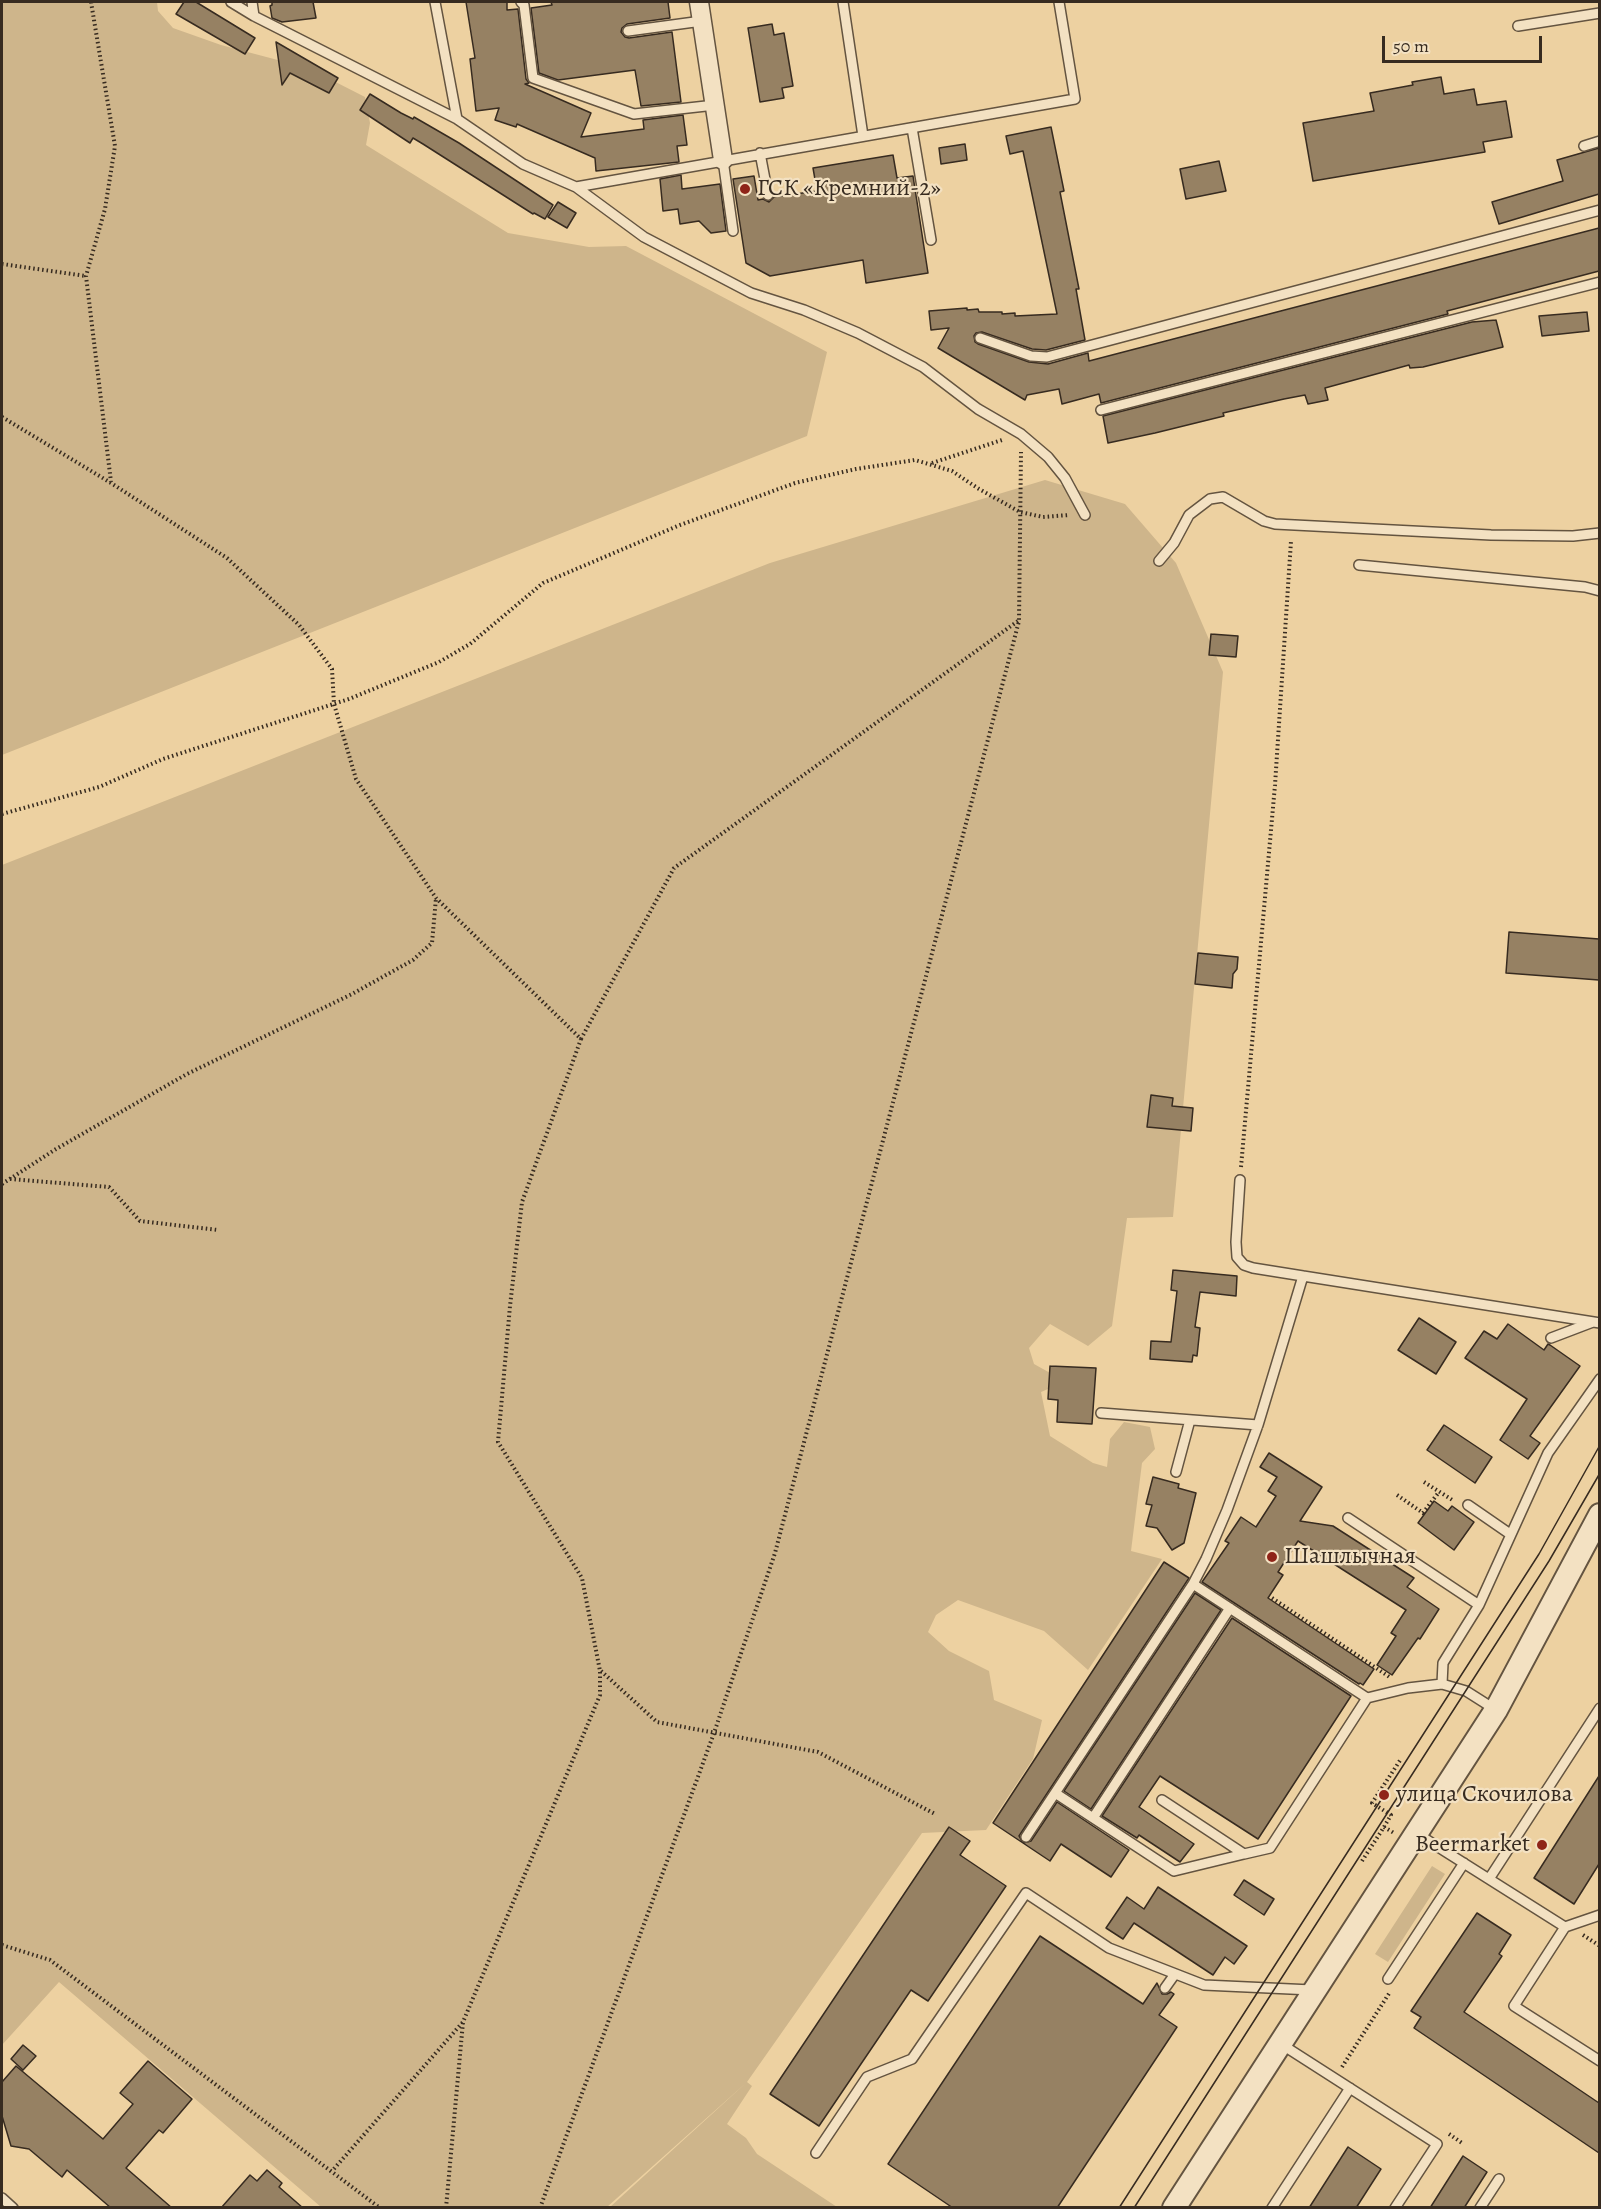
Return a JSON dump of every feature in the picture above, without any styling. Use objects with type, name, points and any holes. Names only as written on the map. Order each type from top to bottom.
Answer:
[{"type":"street","points":[[699,2],[723,160]]},
{"type":"street","points":[[1174,2208],[1496,1710],[1599,1515]]},
{"type":"lane","points":[[231,2],[254,16],[457,119],[523,164],[576,187],[644,237],[664,248],[751,293],[804,310],[858,333],[922,367],[978,408],[1021,434],[1048,457],[1065,478],[1085,515]]},
{"type":"lane","points":[[252,2],[254,16]]},
{"type":"lane","points":[[435,2],[457,119]]},
{"type":"lane","points":[[521,2],[524,5],[533,78],[634,114],[715,105]]},
{"type":"lane","points":[[843,2],[863,136]]},
{"type":"lane","points":[[576,187],[1075,99],[1059,2]]},
{"type":"lane","points":[[1518,26],[1599,13]]},
{"type":"lane","points":[[628,31],[702,21]]},
{"type":"lane","points":[[912,128],[931,240]]},
{"type":"lane","points":[[1584,146],[1599,141]]},
{"type":"lane","points":[[760,153],[768,195]]},
{"type":"lane","points":[[723,160],[733,231]]},
{"type":"lane","points":[[980,338],[1031,356],[1047,357],[1599,210]]},
{"type":"lane","points":[[1101,410],[1599,282]]},
{"type":"lane","points":[[1159,561],[1174,543],[1189,515],[1210,499],[1222,497],[1264,521],[1275,524],[1491,536],[1573,536],[1599,533]]},
{"type":"lane","points":[[1359,565],[1585,587],[1599,591]]},
{"type":"lane","points":[[1240,1180],[1236,1242],[1237,1257],[1244,1265],[1596,1322]]},
{"type":"lane","points":[[1026,1837],[1193,1584],[1227,1510],[1258,1425],[1303,1276]]},
{"type":"lane","points":[[1551,1338],[1596,1322]]},
{"type":"lane","points":[[1442,1684],[1443,1663],[1479,1605],[1548,1454],[1599,1379]]},
{"type":"lane","points":[[1101,1413],[1258,1425]]},
{"type":"lane","points":[[1176,1472],[1190,1420]]},
{"type":"lane","points":[[1468,1505],[1510,1534]]},
{"type":"lane","points":[[1348,1518],[1479,1605]]},
{"type":"lane","points":[[1193,1584],[1367,1698]]},
{"type":"lane","points":[[1093,1818],[1230,1608]]},
{"type":"lane","points":[[1055,1793],[1174,1870],[1270,1848],[1367,1698],[1408,1688],[1442,1684],[1466,1691],[1496,1710]]},
{"type":"lane","points":[[1489,1879],[1599,1708]]},
{"type":"lane","points":[[1161,1800],[1244,1854]]},
{"type":"lane","points":[[1416,1833],[1565,1927]]},
{"type":"lane","points":[[1391,1983],[1464,1863]]},
{"type":"lane","points":[[816,2153],[867,2077],[912,2059],[1026,1893],[1109,1948],[1204,1985],[1315,1990]]},
{"type":"lane","points":[[1599,1915],[1565,1927],[1514,2006],[1599,2061]]},
{"type":"lane","points":[[1165,1988],[1175,1974]]},
{"type":"lane","points":[[1280,2044],[1437,2144],[1395,2208]]},
{"type":"lane","points":[[1272,2208],[1350,2088]]},
{"type":"lane","points":[[1480,2208],[1499,2179]]},
{"type":"lane","points":[[2,2198],[13,2208]]},
{"type":"path","points":[[91,2],[115,146],[105,209],[86,276],[111,483]]},
{"type":"path","points":[[2,264],[86,276]]},
{"type":"path","points":[[2,417],[111,483],[227,558],[299,626],[332,669],[334,704],[356,779],[436,898],[581,1039]]},
{"type":"path","points":[[540,2208],[714,1733],[775,1552],[1019,621],[1021,434],[932,464]]},
{"type":"path","points":[[2,814],[99,787],[163,759],[334,704],[439,662],[470,644],[543,583],[680,525],[795,483],[855,469],[915,460],[952,471],[978,489],[1020,512],[1043,517],[1085,515]]},
{"type":"path","points":[[1240,1180],[1275,785],[1291,541]]},
{"type":"path","points":[[446,2208],[463,2022],[600,1695],[600,1671],[582,1578],[498,1442],[522,1202],[581,1039],[674,868],[1019,621]]},
{"type":"path","points":[[2,1184],[56,1149],[187,1074],[352,994],[413,960],[432,943],[436,898]]},
{"type":"path","points":[[9,1179],[109,1187],[140,1221],[218,1230]]},
{"type":"path","points":[[1424,1482],[1464,1507],[1468,1505]]},
{"type":"path","points":[[1397,1495],[1423,1513],[1439,1492]]},
{"type":"path","points":[[1272,1598],[1408,1688]]},
{"type":"path","points":[[600,1671],[657,1722],[818,1752],[935,1814]]},
{"type":"path","points":[[1384,1827],[1391,1815],[1372,1803],[1401,1759]]},
{"type":"path","points":[[2,1945],[4,1948],[50,1960],[380,2208]]},
{"type":"path","points":[[1334,2078],[1391,1983]]},
{"type":"path","points":[[332,2171],[463,2022]]},
{"type":"shaded area","points":[[2,2],[157,2],[158,11],[173,28],[221,45],[308,68],[365,97],[370,123],[366,145],[508,233],[589,247],[626,246],[827,352],[807,436],[2,755]]},
{"type":"shaded area","points":[[1045,480],[1125,504],[1176,563],[1223,672],[1173,1217],[1127,1218],[1112,1326],[1088,1346],[1050,1324],[1029,1348],[1034,1364],[1052,1374],[1055,1386],[1041,1392],[1050,1436],[1093,1463],[1107,1467],[1110,1439],[1124,1422],[1150,1427],[1155,1449],[1142,1463],[1131,1551],[1162,1559],[1088,1670],[1044,1631],[958,1600],[936,1615],[928,1632],[949,1651],[989,1671],[994,1700],[1042,1720],[1033,1759],[986,1830],[922,1833],[747,2082],[607,2207],[321,2207],[59,1982],[2,2045],[2,865],[770,563]]},
{"type":"shaded area","points":[[1432,1866],[1445,1874],[1388,1962],[1375,1954]]},
{"type":"shaded area","points":[[747,2082],[752,2086],[727,2124],[746,2138],[757,2154],[837,2207],[610,2207]]},
{"type":"building","points":[[184,2],[196,2],[255,38],[245,54],[176,14]]},
{"type":"building","points":[[272,2],[313,2],[316,18],[282,22],[272,18],[270,6]]},
{"type":"building","points":[[466,2],[507,2],[507,10],[518,9],[526,79],[529,83],[525,84],[591,113],[581,137],[644,129],[643,120],[683,115],[687,145],[677,146],[679,162],[596,171],[595,158],[517,124],[516,127],[495,120],[499,108],[476,111],[470,59],[475,58]]},
{"type":"building","points":[[551,2],[668,2],[670,18],[627,24],[621,32],[629,38],[672,32],[681,102],[641,106],[635,70],[558,80],[539,73],[531,8],[552,5]]},
{"type":"building","points":[[772,24],[774,35],[784,33],[793,86],[782,88],[784,98],[760,102],[748,28]]},
{"type":"building","points":[[276,42],[338,78],[329,93],[290,73],[282,85]]},
{"type":"building","points":[[1441,77],[1444,94],[1474,89],[1477,105],[1506,101],[1512,137],[1483,142],[1485,152],[1313,181],[1303,123],[1374,111],[1370,93]]},
{"type":"building","points":[[370,94],[459,143],[553,205],[545,219],[533,214],[413,138],[410,143],[360,110]]},
{"type":"building","points":[[1051,127],[1064,191],[1060,192],[1079,289],[1076,289],[1085,340],[1046,350],[1032,349],[982,332],[974,336],[978,344],[1029,362],[1048,364],[1088,353],[1089,361],[1599,228],[1599,271],[1447,311],[1448,314],[1101,403],[1099,394],[1062,404],[1059,389],[1027,395],[1025,400],[938,348],[949,328],[931,330],[929,311],[967,308],[967,310],[978,309],[979,312],[1015,313],[1015,316],[1057,314],[1023,151],[1010,154],[1006,136]]},
{"type":"building","points":[[965,144],[967,160],[941,164],[939,148]]},
{"type":"building","points":[[1599,148],[1599,194],[1499,224],[1492,202],[1563,181],[1557,160]]},
{"type":"building","points":[[893,155],[897,178],[913,176],[928,273],[866,283],[863,260],[770,276],[746,263],[733,179],[754,176],[758,200],[763,199],[769,202],[774,197],[817,191],[813,168]]},
{"type":"building","points":[[1219,161],[1226,191],[1186,199],[1180,169]]},
{"type":"building","points":[[681,175],[682,189],[720,184],[726,231],[711,233],[699,221],[680,224],[678,209],[663,211],[660,179]]},
{"type":"building","points":[[558,202],[576,213],[567,228],[548,217]]},
{"type":"building","points":[[1587,312],[1589,331],[1542,336],[1539,316]]},
{"type":"building","points":[[1496,320],[1503,347],[1423,367],[1410,368],[1409,365],[1325,388],[1328,400],[1308,404],[1305,395],[1284,399],[1223,413],[1224,416],[1108,443],[1103,416],[1472,322]]},
{"type":"building","points":[[1211,634],[1238,636],[1236,657],[1209,655]]},
{"type":"building","points":[[1509,932],[1599,939],[1599,980],[1506,973]]},
{"type":"building","points":[[1198,953],[1238,957],[1232,988],[1195,984]]},
{"type":"building","points":[[1151,1095],[1173,1098],[1172,1106],[1193,1108],[1191,1131],[1147,1127]]},
{"type":"building","points":[[1173,1270],[1237,1276],[1236,1296],[1200,1292],[1195,1327],[1200,1328],[1197,1356],[1193,1355],[1192,1362],[1150,1359],[1151,1341],[1171,1342],[1177,1291],[1171,1290]]},
{"type":"building","points":[[1419,1318],[1456,1342],[1436,1374],[1398,1350]]},
{"type":"building","points":[[1508,1324],[1544,1350],[1548,1344],[1580,1366],[1530,1436],[1540,1443],[1528,1459],[1500,1440],[1527,1399],[1465,1358],[1484,1331],[1497,1339]]},
{"type":"building","points":[[1050,1366],[1096,1368],[1092,1424],[1057,1422],[1058,1400],[1048,1399]]},
{"type":"building","points":[[1444,1425],[1492,1457],[1475,1483],[1427,1450]]},
{"type":"building","points":[[1269,1453],[1322,1487],[1300,1521],[1333,1526],[1414,1578],[1407,1587],[1439,1609],[1420,1639],[1418,1638],[1392,1675],[1377,1665],[1396,1636],[1391,1633],[1406,1610],[1298,1541],[1278,1572],[1283,1575],[1268,1598],[1374,1669],[1363,1685],[1202,1582],[1229,1543],[1225,1541],[1241,1517],[1256,1527],[1276,1496],[1268,1491],[1277,1477],[1260,1467]]},
{"type":"building","points":[[1153,1477],[1179,1484],[1178,1488],[1196,1493],[1184,1543],[1172,1550],[1157,1528],[1146,1526],[1152,1505],[1146,1504]]},
{"type":"building","points":[[1434,1501],[1448,1511],[1452,1506],[1474,1522],[1454,1550],[1418,1523]]},
{"type":"building","points":[[1164,1562],[1189,1578],[1019,1836],[1023,1843],[993,1823]]},
{"type":"building","points":[[1195,1593],[1221,1610],[1091,1809],[1064,1791]]},
{"type":"building","points":[[1232,1618],[1351,1696],[1258,1839],[1160,1776],[1139,1807],[1194,1844],[1180,1862],[1139,1835],[1137,1838],[1102,1816]]},
{"type":"building","points":[[1599,1776],[1599,1864],[1574,1904],[1534,1878]]},
{"type":"building","points":[[1057,1802],[1129,1850],[1111,1877],[1061,1844],[1050,1861],[1023,1843],[1031,1841]]},
{"type":"building","points":[[949,1827],[970,1841],[960,1855],[1006,1886],[928,2001],[911,1990],[819,2126],[770,2094]]},
{"type":"building","points":[[1244,1880],[1274,1899],[1264,1915],[1234,1895]]},
{"type":"building","points":[[1158,1887],[1247,1946],[1234,1964],[1225,1957],[1213,1975],[1134,1923],[1123,1939],[1106,1928],[1127,1897],[1144,1909]]},
{"type":"building","points":[[1477,1913],[1511,1935],[1499,1954],[1502,1956],[1464,2012],[1599,2103],[1599,2153],[1414,2028],[1421,2017],[1411,2011]]},
{"type":"building","points":[[1040,1936],[1143,2004],[1157,1983],[1162,1994],[1171,1992],[1174,1994],[1159,2015],[1177,2027],[1057,2208],[953,2208],[888,2164]]},
{"type":"building","points":[[23,2045],[36,2056],[23,2070],[11,2059]]},
{"type":"building","points":[[148,2061],[192,2099],[163,2133],[159,2130],[126,2168],[172,2208],[111,2208],[67,2170],[62,2177],[29,2149],[11,2146],[2,2116],[2,2082],[16,2066],[103,2139],[133,2104],[120,2093]]},
{"type":"building","points":[[1348,2147],[1381,2169],[1356,2208],[1309,2208]]},
{"type":"building","points":[[1463,2156],[1487,2172],[1464,2208],[1430,2208]]},
{"type":"building","points":[[267,2170],[282,2183],[279,2187],[303,2208],[221,2208],[250,2175],[257,2181]]},
{"type":"tram line","points":[[1119,2208],[1539,1554],[1600,1445]]},
{"type":"tram line","points":[[1134,2208],[1549,1561],[1600,1473]]},
{"type":"place","name":"ГСК «Кремний-2»","points":[[745,189]]},
{"type":"place","name":"Шашлычная","points":[[1272,1557]]},
{"type":"place","name":"улица Скочилова","points":[[1384,1795]]},
{"type":"place","name":"Beermarket","points":[[1542,1845]]}]
